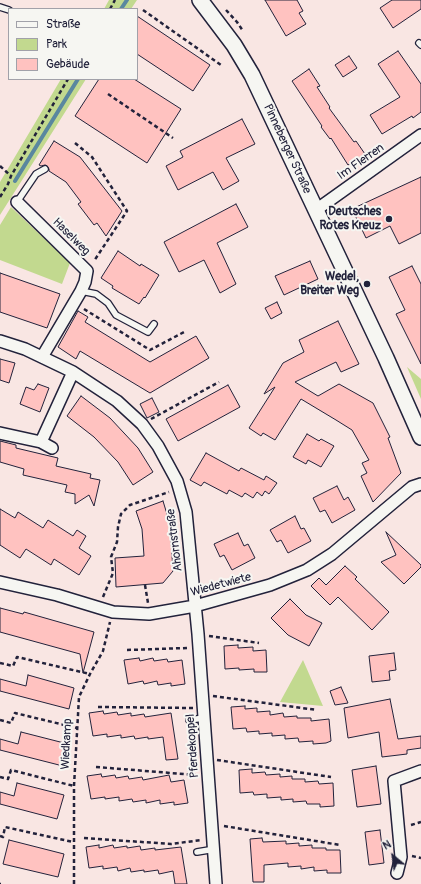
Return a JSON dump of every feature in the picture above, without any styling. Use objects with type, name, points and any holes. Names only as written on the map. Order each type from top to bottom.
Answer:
[{"type":"main road","name":"Pinneberger Straße","points":[[200,0],[234,45],[252,74],[386,358],[421,437]]},
{"type":"street","name":"Im Flerren","points":[[316,210],[421,135]]},
{"type":"street","name":"Haselweg","points":[[17,202],[87,271],[85,282],[81,291],[42,357]]},
{"type":"street","name":"Ahornstraße","points":[[0,341],[25,349],[72,372],[117,401],[142,424],[158,446],[177,481],[186,512],[195,606]]},
{"type":"street","points":[[41,442],[72,372]]},
{"type":"street","points":[[0,433],[41,442],[52,448]]},
{"type":"street","name":"Wiedetwiete","points":[[0,582],[57,595],[113,612],[149,614],[195,606],[270,585],[307,570],[332,554],[412,487],[421,484]]},
{"type":"street","name":"Pferdekoppel","points":[[195,606],[215,846],[216,884]]},
{"type":"street","points":[[397,873],[401,857],[394,781],[421,771]]},
{"type":"lane","points":[[17,202],[36,174],[45,169]]},
{"type":"lane","points":[[81,291],[96,294],[108,303],[116,315],[148,332],[154,324]]},
{"type":"lane","points":[[189,720],[204,713]]},
{"type":"lane","points":[[197,852],[215,846]]},
{"type":"path","points":[[143,10],[221,65]]},
{"type":"path","points":[[0,197],[67,80]]},
{"type":"path","points":[[108,94],[173,138]]},
{"type":"path","points":[[75,143],[92,157],[127,211],[87,271]]},
{"type":"path","points":[[0,166],[11,176]]},
{"type":"path","points":[[142,424],[219,382]]},
{"type":"path","points":[[100,609],[104,593],[114,572],[111,557],[118,542],[118,527],[121,514],[130,505],[179,489]]},
{"type":"path","points":[[145,585],[149,614]]},
{"type":"path","name":"Wiedkamp","points":[[74,884],[74,786],[79,697],[103,651],[113,612]]},
{"type":"path","points":[[198,634],[259,643]]},
{"type":"path","points":[[127,650],[199,648]]},
{"type":"path","points":[[0,663],[13,666],[16,657],[90,674]]},
{"type":"path","points":[[203,695],[317,710]]},
{"type":"path","points":[[98,707],[204,713]]},
{"type":"path","points":[[0,720],[12,723],[14,713],[77,728]]},
{"type":"path","points":[[207,758],[331,776]]},
{"type":"path","points":[[96,767],[209,776]]},
{"type":"path","points":[[0,777],[8,779],[11,770],[74,786]]},
{"type":"path","points":[[212,824],[340,845]]},
{"type":"path","points":[[0,836],[3,837],[5,827],[73,842]]},
{"type":"path","points":[[84,838],[215,846]]},
{"type":"path","points":[[411,856],[421,858]]},
{"type":"green space","points":[[109,0],[137,0],[132,8],[105,8]]},
{"type":"green space","points":[[60,80],[85,80],[0,215],[0,182]]},
{"type":"green space","points":[[11,207],[70,263],[62,284],[0,260],[0,225]]},
{"type":"green space","points":[[407,367],[421,379],[421,399]]},
{"type":"green space","points":[[303,660],[323,706],[280,702]]},
{"type":"building","points":[[265,0],[297,0],[303,11],[299,13],[306,24],[286,36]]},
{"type":"building","points":[[392,0],[421,0],[421,9],[393,28],[380,8]]},
{"type":"building","points":[[138,17],[210,65],[193,91],[138,55]]},
{"type":"building","points":[[398,51],[421,84],[421,112],[413,118],[412,116],[382,134],[370,115],[400,97],[378,64]]},
{"type":"building","points":[[349,56],[357,68],[343,77],[335,65]]},
{"type":"building","points":[[309,69],[320,86],[317,87],[330,107],[329,108],[354,142],[356,141],[365,154],[348,165],[331,138],[330,139],[321,127],[322,126],[292,81]]},
{"type":"building","points":[[98,80],[136,80],[181,109],[147,163],[75,116]]},
{"type":"building","points":[[242,119],[255,144],[226,158],[239,181],[223,190],[213,172],[178,190],[166,166],[183,157],[180,151]]},
{"type":"building","points":[[54,141],[80,157],[122,211],[106,236],[97,223],[94,225],[78,204],[81,202],[66,182],[49,171],[47,166],[39,165]]},
{"type":"building","name":"Deutsches Rotes Kreuz","points":[[421,177],[421,233],[399,244],[390,226],[366,238],[352,209]]},
{"type":"building","points":[[236,204],[248,227],[217,243],[236,284],[220,293],[204,260],[179,272],[164,242]]},
{"type":"building","points":[[118,251],[140,266],[141,264],[159,275],[145,298],[144,297],[139,304],[112,288],[113,286],[101,278]]},
{"type":"building","points":[[310,261],[318,279],[284,295],[275,276]]},
{"type":"building","points":[[412,266],[421,284],[421,364],[396,314],[405,310],[389,277]]},
{"type":"building","points":[[0,273],[60,294],[47,328],[0,312]]},
{"type":"building","points":[[277,302],[282,313],[271,319],[265,308]]},
{"type":"building","points":[[78,311],[88,317],[85,322],[150,362],[196,336],[209,358],[150,393],[80,351],[76,359],[58,347]]},
{"type":"building","points":[[338,321],[359,364],[341,372],[336,362],[295,382],[318,396],[339,384],[373,403],[390,437],[388,438],[401,473],[373,502],[361,476],[367,473],[362,463],[369,460],[352,430],[301,399],[275,440],[263,433],[261,436],[249,428],[275,387],[264,394],[283,363],[304,352],[299,340]]},
{"type":"building","points":[[0,359],[15,363],[9,383],[0,380]]},
{"type":"building","points":[[38,384],[49,388],[40,412],[20,404],[26,387],[34,390]]},
{"type":"building","points":[[228,385],[240,407],[178,441],[166,419]]},
{"type":"building","points":[[81,396],[110,418],[138,448],[153,472],[133,485],[118,462],[94,437],[67,416]]},
{"type":"building","points":[[152,398],[159,412],[147,418],[140,404]]},
{"type":"building","points":[[307,434],[319,441],[321,439],[334,446],[321,467],[308,460],[306,464],[293,457]]},
{"type":"building","points":[[0,441],[16,445],[16,448],[58,458],[56,466],[91,474],[90,478],[100,480],[94,506],[89,495],[75,504],[75,494],[65,492],[67,485],[23,475],[24,469],[0,462]]},
{"type":"building","points":[[206,453],[239,471],[241,468],[264,480],[266,476],[277,483],[269,494],[265,491],[262,496],[257,492],[253,498],[245,493],[242,497],[229,490],[227,494],[204,482],[201,486],[190,480]]},
{"type":"building","points":[[337,486],[344,500],[348,497],[355,510],[332,523],[325,510],[320,512],[313,498]]},
{"type":"building","points":[[163,501],[170,524],[173,571],[163,583],[116,587],[115,558],[144,556],[142,529],[136,511]]},
{"type":"building","points":[[0,509],[15,518],[18,512],[43,528],[48,520],[73,536],[77,530],[86,536],[79,548],[91,556],[79,575],[54,559],[51,565],[26,549],[20,558],[0,545]]},
{"type":"building","points":[[295,516],[301,529],[304,528],[311,541],[288,553],[281,540],[277,542],[270,530]]},
{"type":"building","points":[[386,532],[421,565],[421,567],[404,584],[381,562],[396,555]]},
{"type":"building","points":[[238,533],[244,546],[248,544],[255,558],[232,570],[224,555],[220,557],[214,544]]},
{"type":"building","points":[[345,566],[357,577],[355,579],[389,612],[372,630],[338,597],[330,605],[311,586],[319,578],[326,585]]},
{"type":"building","points":[[290,599],[306,615],[322,623],[309,646],[288,635],[271,618]]},
{"type":"building","points":[[0,608],[23,614],[24,612],[94,632],[83,673],[80,654],[0,632]]},
{"type":"building","points":[[238,645],[238,648],[253,647],[253,651],[266,650],[267,672],[254,672],[254,669],[225,669],[224,646]]},
{"type":"building","points":[[394,653],[396,670],[389,671],[390,680],[372,682],[369,656]]},
{"type":"building","points":[[139,658],[140,661],[153,658],[154,661],[167,659],[168,662],[182,660],[185,684],[171,686],[171,683],[158,685],[157,681],[144,684],[143,681],[128,684],[124,660]]},
{"type":"building","points":[[28,675],[74,688],[69,709],[0,691],[0,679],[26,686]]},
{"type":"building","points":[[341,687],[348,703],[335,705],[330,691]]},
{"type":"building","points":[[390,699],[398,739],[421,736],[421,748],[407,750],[407,754],[382,757],[379,732],[348,738],[344,708]]},
{"type":"building","points":[[245,706],[245,709],[257,708],[257,712],[270,711],[270,715],[283,713],[284,717],[297,716],[297,718],[311,718],[311,721],[329,719],[331,741],[313,744],[313,741],[299,742],[298,738],[285,739],[285,735],[272,736],[272,733],[259,734],[259,731],[247,732],[246,728],[233,729],[231,707]]},
{"type":"building","points":[[103,711],[104,714],[117,712],[118,715],[131,713],[131,716],[144,714],[145,717],[171,713],[178,759],[166,760],[163,737],[135,739],[134,736],[121,738],[121,735],[107,737],[107,734],[93,736],[89,713]]},
{"type":"building","points":[[21,732],[68,744],[63,766],[0,750],[0,739],[18,744]]},
{"type":"building","points":[[376,766],[381,804],[357,807],[352,770]]},
{"type":"building","points":[[252,769],[252,773],[265,772],[266,775],[280,774],[280,777],[292,776],[292,779],[305,779],[305,782],[318,781],[319,784],[333,783],[334,806],[320,807],[320,804],[307,804],[306,801],[293,802],[293,799],[281,800],[281,797],[267,798],[267,794],[254,795],[253,792],[240,793],[239,770]]},
{"type":"building","points":[[101,774],[102,777],[115,775],[116,778],[128,776],[129,779],[142,777],[143,780],[169,775],[171,782],[184,780],[188,803],[174,805],[174,802],[160,804],[160,800],[146,803],[146,800],[133,802],[132,799],[119,801],[119,797],[91,799],[87,776]]},
{"type":"building","points":[[17,783],[64,795],[57,819],[0,804],[0,792],[14,796]]},
{"type":"building","points":[[380,830],[384,863],[369,865],[365,832]]},
{"type":"building","points":[[262,838],[263,842],[286,841],[286,844],[299,843],[299,846],[312,845],[312,848],[340,850],[341,873],[327,873],[327,870],[314,871],[314,867],[301,869],[301,866],[288,867],[288,863],[264,865],[264,882],[253,882],[250,839]]},
{"type":"building","points":[[9,840],[64,854],[58,877],[3,864]]},
{"type":"building","points":[[99,845],[99,848],[113,845],[114,848],[140,846],[141,850],[181,847],[187,884],[175,884],[173,871],[159,874],[158,870],[131,872],[130,868],[118,871],[117,867],[103,869],[103,866],[89,868],[86,847]]},
{"type":"waterway","points":[[122,8],[127,0]]},
{"type":"waterway","points":[[15,181],[77,80]]},
{"type":"place","name":"Deutsches Rotes Kreuz","points":[[389,219]]},
{"type":"place","name":"Wedel, Breiter Weg","points":[[367,284]]}]
